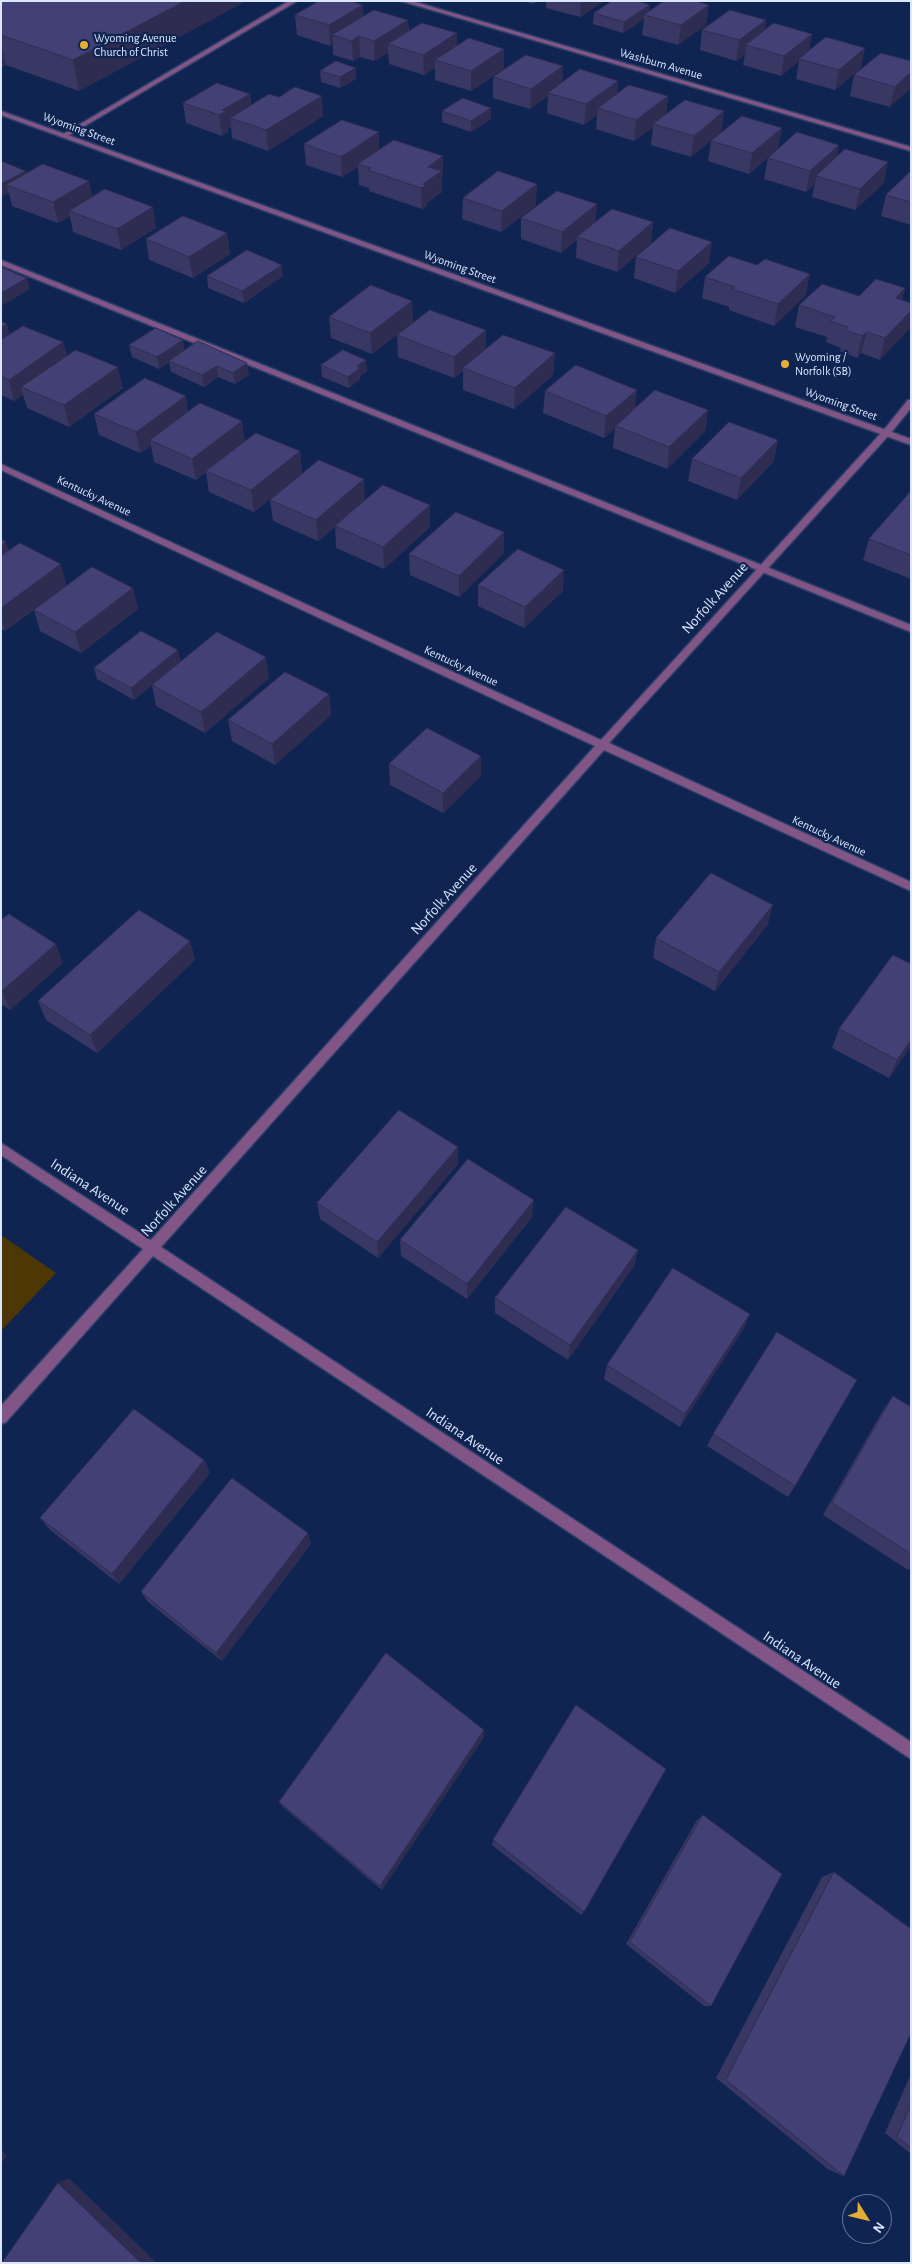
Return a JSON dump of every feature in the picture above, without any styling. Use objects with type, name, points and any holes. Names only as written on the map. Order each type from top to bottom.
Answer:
[{"type":"street","points":[[64,136],[294,1]]},
{"type":"street","name":"Washburn Avenue","points":[[404,1],[911,149]]},
{"type":"street","name":"Wyoming Street","points":[[1,113],[911,442]]},
{"type":"street","points":[[1,262],[911,629]]},
{"type":"street","name":"Norfolk Avenue","points":[[1,1417],[602,745],[886,433],[911,402]]},
{"type":"street","name":"Kentucky Avenue","points":[[1,467],[911,887]]},
{"type":"street","name":"Indiana Avenue","points":[[1,1148],[911,1751]]},
{"type":"shaded area","points":[[1,1235],[56,1273],[1,1331]]},
{"type":"building","points":[[1,1],[185,1],[73,60],[1,35]]},
{"type":"building","points":[[319,1],[351,1],[363,5],[329,25],[295,15]]},
{"type":"building","points":[[612,1],[638,1],[650,5],[624,22],[594,13]]},
{"type":"building","points":[[664,1],[696,1],[709,5],[681,25],[644,15]]},
{"type":"building","points":[[374,10],[408,20],[374,41],[359,36],[352,41],[332,35]]},
{"type":"building","points":[[730,10],[766,20],[739,40],[702,30]]},
{"type":"building","points":[[422,23],[457,33],[423,55],[388,44]]},
{"type":"building","points":[[774,23],[812,34],[784,56],[746,45]]},
{"type":"building","points":[[826,37],[865,48],[839,70],[799,59]]},
{"type":"building","points":[[469,38],[504,49],[471,71],[435,60]]},
{"type":"building","points":[[881,53],[911,61],[911,72],[895,87],[854,75]]},
{"type":"building","points":[[526,55],[563,66],[531,89],[493,77]]},
{"type":"building","points":[[336,61],[356,68],[340,77],[320,71]]},
{"type":"building","points":[[580,69],[618,81],[586,104],[548,93]]},
{"type":"building","points":[[217,83],[250,94],[222,110],[226,111],[219,115],[183,103]]},
{"type":"building","points":[[629,85],[668,96],[636,120],[598,108]]},
{"type":"building","points":[[295,87],[322,96],[266,130],[230,118],[269,94],[279,97]]},
{"type":"building","points":[[463,98],[491,108],[471,121],[442,111]]},
{"type":"building","points":[[685,100],[724,111],[694,136],[653,124]]},
{"type":"building","points":[[742,116],[782,128],[752,153],[711,141]]},
{"type":"building","points":[[342,120],[379,132],[341,157],[304,144]]},
{"type":"building","points":[[797,132],[839,145],[810,171],[768,158]]},
{"type":"building","points":[[394,140],[443,156],[428,167],[442,171],[423,184],[427,185],[421,188],[368,170],[371,168],[358,164]]},
{"type":"building","points":[[845,149],[888,162],[860,189],[816,176]]},
{"type":"building","points":[[1,161],[26,171],[1,184]]},
{"type":"building","points":[[43,164],[89,181],[53,202],[6,185]]},
{"type":"building","points":[[498,171],[537,184],[502,211],[463,198]]},
{"type":"building","points":[[911,171],[911,202],[886,195]]},
{"type":"building","points":[[105,189],[153,207],[117,229],[69,211]]},
{"type":"building","points":[[557,191],[597,204],[562,232],[521,218]]},
{"type":"building","points":[[612,209],[653,222],[619,251],[577,237]]},
{"type":"building","points":[[183,216],[227,233],[189,257],[146,239]]},
{"type":"building","points":[[670,228],[712,242],[678,271],[636,257]]},
{"type":"building","points":[[247,250],[282,265],[242,291],[207,276]]},
{"type":"building","points":[[729,256],[757,265],[765,259],[810,274],[778,304],[732,289],[735,287],[705,277]]},
{"type":"building","points":[[1,267],[27,278],[1,293]]},
{"type":"building","points":[[876,279],[905,288],[896,298],[911,303],[911,311],[885,338],[867,332],[862,336],[845,330],[848,327],[830,321],[835,317],[799,305],[822,284],[859,296]]},
{"type":"building","points":[[371,285],[412,301],[370,333],[329,317]]},
{"type":"building","points":[[430,310],[486,330],[454,357],[397,335]]},
{"type":"building","points":[[1,321],[7,324],[1,327]]},
{"type":"building","points":[[23,326],[63,342],[9,380],[1,376],[1,340]]},
{"type":"building","points":[[156,328],[183,340],[157,357],[129,345]]},
{"type":"building","points":[[503,335],[555,353],[515,388],[463,368]]},
{"type":"building","points":[[198,341],[247,363],[233,373],[217,366],[202,375],[169,361]]},
{"type":"building","points":[[76,350],[118,367],[64,405],[21,387]]},
{"type":"building","points":[[343,350],[366,360],[357,366],[360,368],[348,377],[321,365]]},
{"type":"building","points":[[576,365],[637,390],[606,416],[545,391]]},
{"type":"building","points":[[145,378],[186,396],[136,432],[94,414]]},
{"type":"building","points":[[655,390],[708,410],[669,447],[616,426]]},
{"type":"building","points":[[200,403],[242,421],[192,459],[150,440]]},
{"type":"building","points":[[729,422],[778,440],[741,478],[692,459]]},
{"type":"building","points":[[256,433],[300,451],[251,490],[206,471]]},
{"type":"building","points":[[319,460],[364,479],[316,520],[270,500]]},
{"type":"building","points":[[383,485],[430,505],[383,547],[335,526]]},
{"type":"building","points":[[911,491],[911,555],[869,539]]},
{"type":"building","points":[[456,512],[504,532],[459,576],[409,554]]},
{"type":"building","points":[[20,543],[61,564],[1,608],[1,556]]},
{"type":"building","points":[[518,549],[564,570],[525,607],[478,585]]},
{"type":"building","points":[[92,567],[133,588],[75,632],[34,610]]},
{"type":"building","points":[[141,631],[178,650],[131,688],[94,668]]},
{"type":"building","points":[[217,632],[266,657],[201,712],[152,685]]},
{"type":"building","points":[[285,672],[329,694],[272,744],[228,720]]},
{"type":"building","points":[[427,728],[481,756],[443,793],[389,764]]},
{"type":"building","points":[[711,873],[773,905],[719,972],[656,938]]},
{"type":"building","points":[[139,910],[190,941],[90,1035],[38,1001]]},
{"type":"building","points":[[9,914],[56,944],[1,991],[1,920]]},
{"type":"building","points":[[893,955],[911,964],[911,1040],[897,1060],[839,1029]]},
{"type":"building","points":[[399,1110],[458,1147],[377,1242],[317,1203]]},
{"type":"building","points":[[468,1159],[534,1200],[467,1284],[400,1240]]},
{"type":"building","points":[[566,1207],[638,1250],[570,1345],[495,1298]]},
{"type":"building","points":[[673,1268],[750,1314],[685,1414],[607,1365]]},
{"type":"building","points":[[777,1332],[857,1380],[795,1486],[713,1434]]},
{"type":"building","points":[[893,1396],[911,1407],[911,1554],[832,1503]]},
{"type":"building","points":[[134,1409],[204,1460],[112,1574],[40,1518]]},
{"type":"building","points":[[232,1478],[308,1533],[216,1653],[141,1592]]},
{"type":"building","points":[[386,1653],[484,1730],[380,1886],[279,1802]]},
{"type":"building","points":[[576,1705],[666,1769],[584,1912],[493,1840]]},
{"type":"building","points":[[703,1815],[782,1874],[711,2006],[630,1942]]},
{"type":"building","points":[[834,1872],[911,1929],[911,2033],[844,2176],[726,2080]]},
{"type":"building","points":[[911,2105],[911,2148],[897,2137]]},
{"type":"building","points":[[58,2183],[141,2263],[2,2263]]},
{"type":"place","name":"Wyoming Avenue Church of Christ","points":[[84,45]]},
{"type":"place","name":"Wyoming / Norfolk (SB)","points":[[785,364]]}]
